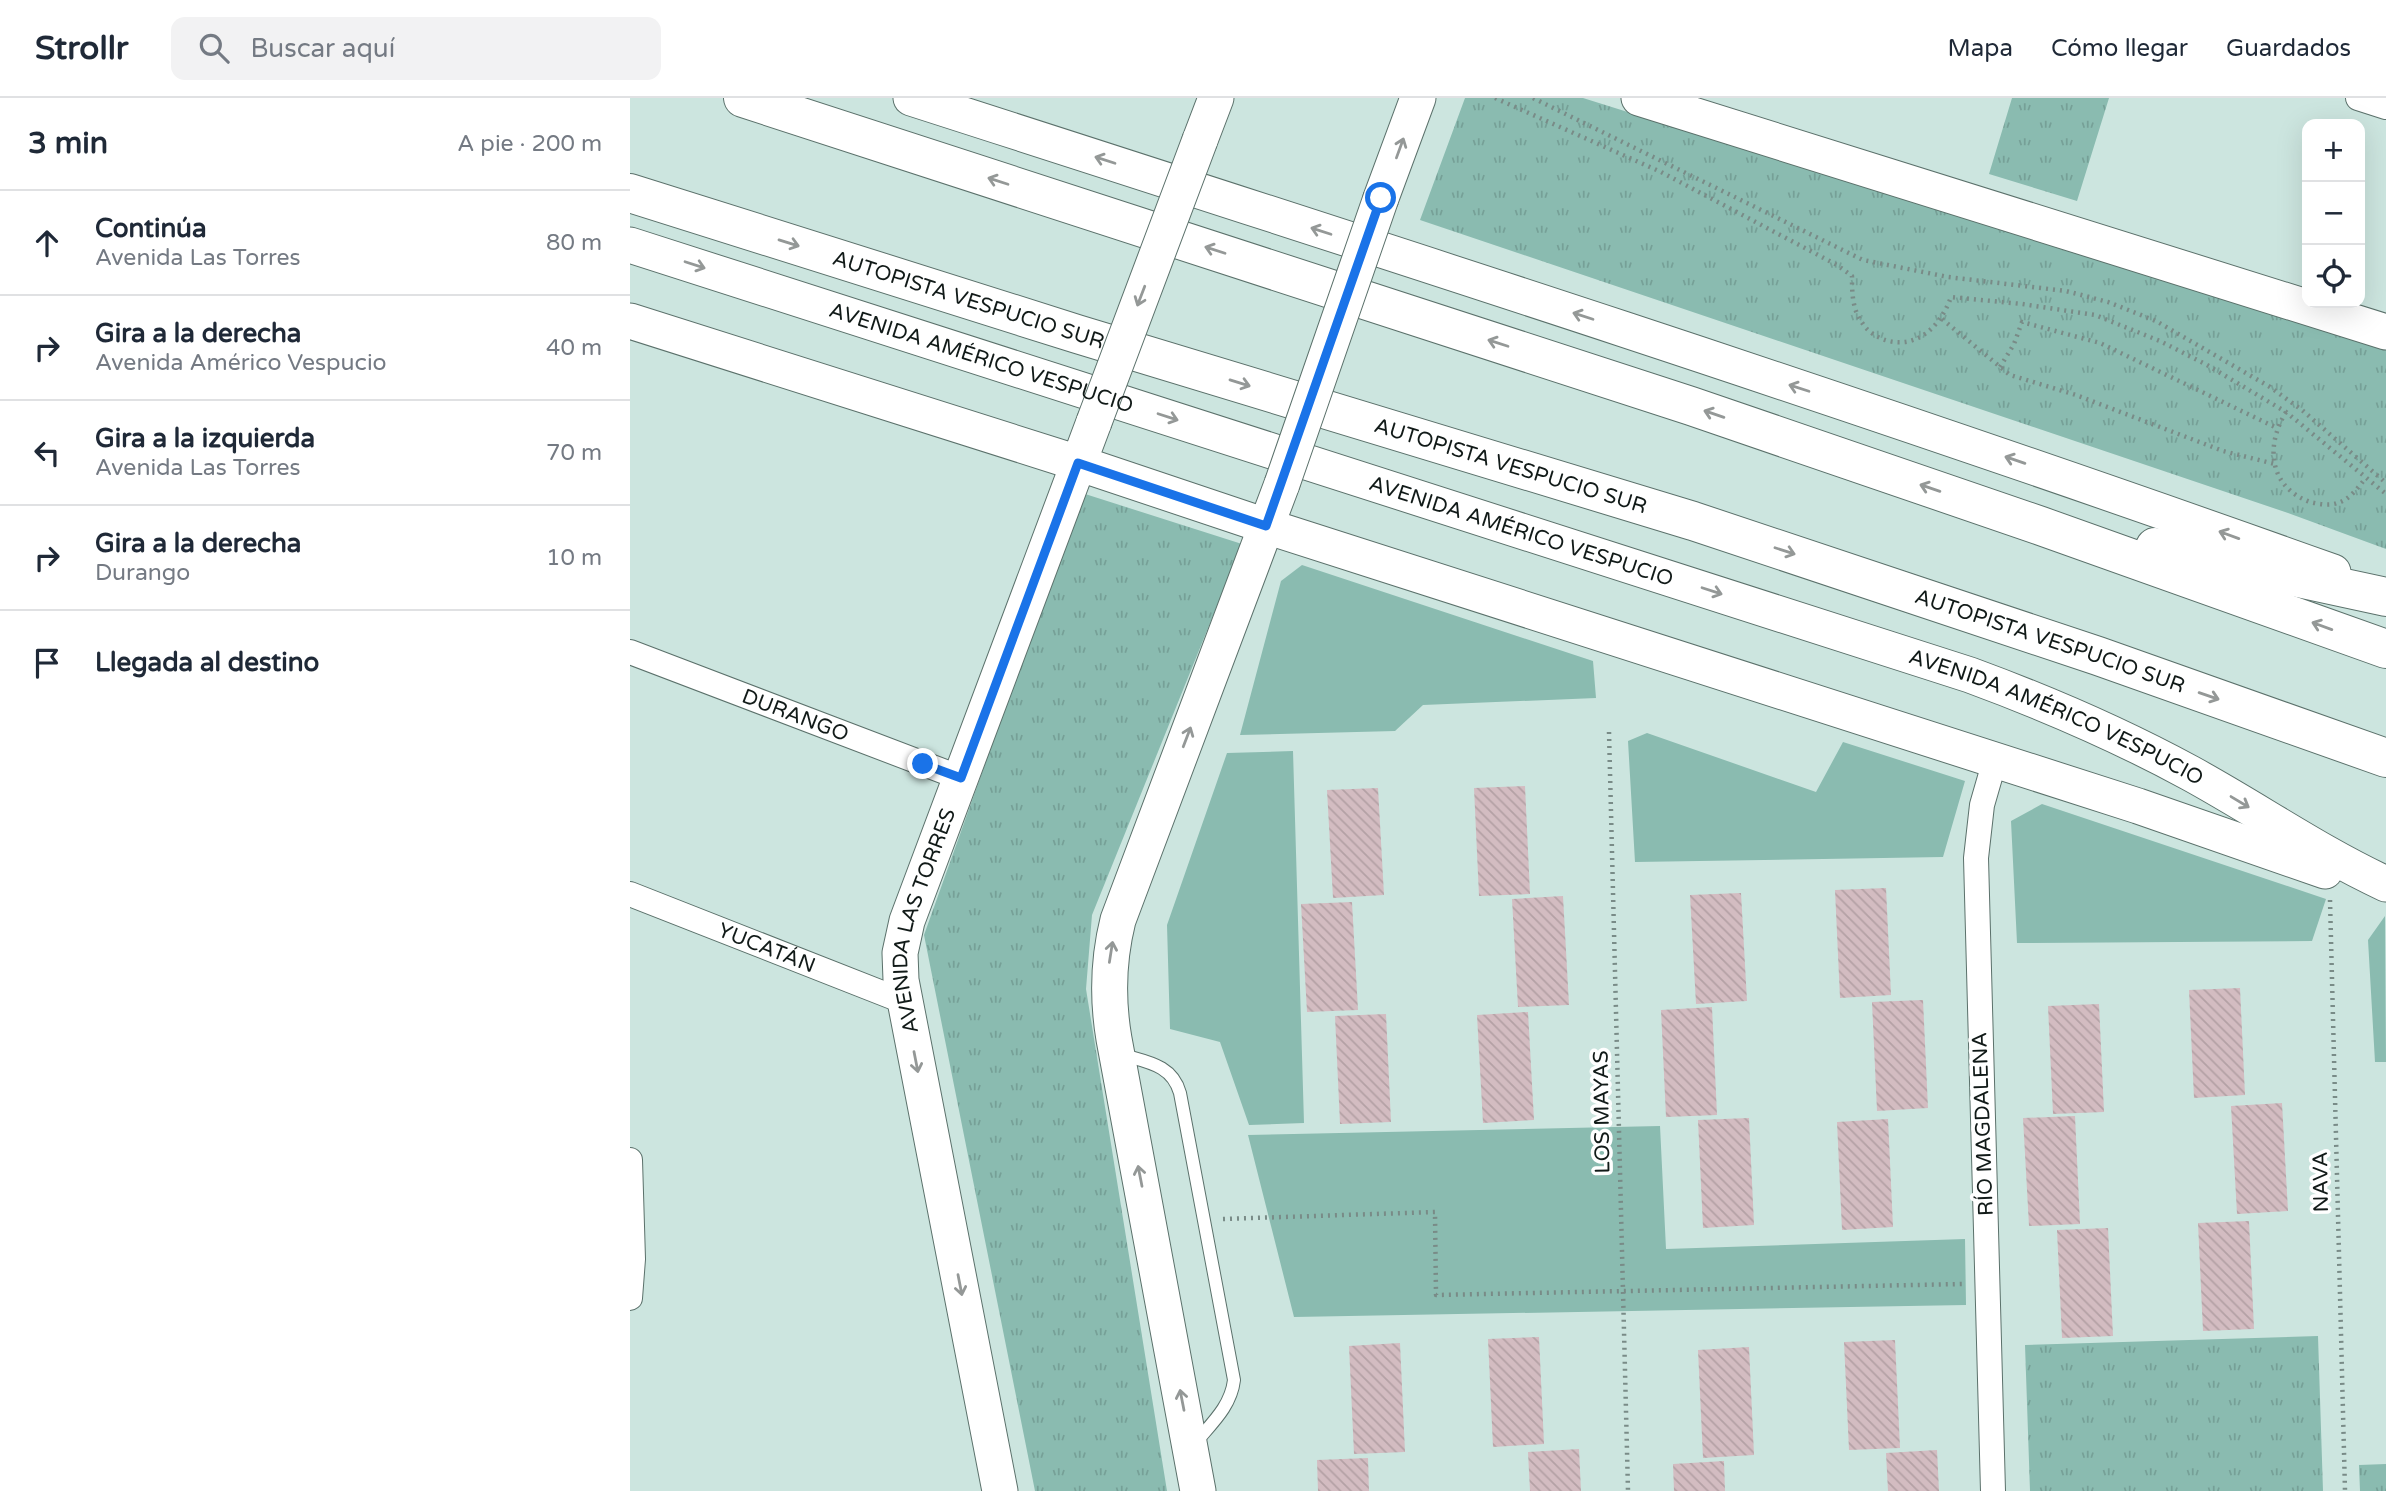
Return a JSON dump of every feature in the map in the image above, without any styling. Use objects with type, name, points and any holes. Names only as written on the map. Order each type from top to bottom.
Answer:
[{"type":"highway","points":[[743,98],[1638,389],[2041,526],[2386,649]]},
{"type":"highway","name":"AUTOPISTA VESPUCIO SUR","points":[[630,193],[1090,338],[1693,520],[2098,656],[2386,758]]},
{"type":"highway","points":[[2041,526],[2207,556],[2386,597]]},
{"type":"street","points":[[911,98],[1456,274],[1958,441],[2386,591]]},
{"type":"street","name":"AVENIDA LAS TORRES","points":[[1000,1491],[905,1003],[900,967],[903,937],[1216,98]]},
{"type":"street","points":[[1198,1491],[1116,1053],[1108,992],[1111,956],[1118,920],[1282,484],[1418,98]]},
{"type":"street","points":[[1639,98],[2386,332]]},
{"type":"street","points":[[2358,98],[2386,107]]},
{"type":"street","name":"AVENIDA AMÉRICO VESPUCIO","points":[[630,244],[1970,675],[2085,721],[2147,750],[2386,886]]},
{"type":"street","name":"AVENIDA AMÉRICO VESPUCIO","points":[[630,321],[2137,806],[2347,878],[2386,886]]},
{"type":"street","name":"DURANGO","points":[[630,652],[961,778]]},
{"type":"street","name":"RÍO MAGDALENA","points":[[1993,1491],[1976,858],[1982,805],[1995,760]]},
{"type":"street","name":"YUCATÁN","points":[[630,894],[905,1003]]},
{"type":"street","points":[[630,1160],[633,1259],[630,1298]]},
{"type":"lane","points":[[1116,1053],[1158,1065],[1172,1074],[1177,1083],[1205,1219],[1234,1380],[1233,1391],[1224,1408],[1191,1448]]},
{"type":"path","points":[[1496,98],[1661,172],[1837,265],[1852,276],[1854,307],[1863,324],[1876,337],[1894,342],[1910,342],[1927,334],[1942,319],[1951,297],[2095,315],[2161,341],[2286,412],[2386,494]]},
{"type":"path","points":[[1533,98],[1863,260],[1948,277],[2066,291],[2108,302],[2156,321],[2270,387],[2302,410],[2386,483]]},
{"type":"path","points":[[1942,319],[2010,375],[2076,395],[2222,451],[2275,464]]},
{"type":"path","points":[[2000,367],[2014,344],[2022,322],[2100,343],[2277,428]]},
{"type":"path","points":[[2286,412],[2277,428],[2273,457],[2286,486],[2299,498],[2317,504],[2336,504],[2349,497],[2366,478]]},
{"type":"path","name":"LOS MAYAS","points":[[1609,732],[1628,1491]]},
{"type":"path","name":"NAVA","points":[[2345,1491],[2330,898],[2347,878]]},
{"type":"path","points":[[1205,1219],[1435,1212],[1436,1295],[1987,1283]]},
{"type":"green space","points":[[1465,98],[1583,98],[2386,350],[2386,549],[2288,513],[1420,220]]},
{"type":"green space","points":[[2012,98],[2109,98],[2077,201],[1989,174]]},
{"type":"green space","points":[[1082,493],[1242,544],[1092,915],[1086,989],[1167,1491],[1035,1491],[924,935]]},
{"type":"green space","points":[[1302,565],[1593,661],[1596,698],[1423,705],[1395,731],[1240,735],[1281,581]]},
{"type":"green space","points":[[1647,733],[1816,792],[1843,742],[1965,781],[1943,857],[1635,862],[1628,741]]},
{"type":"green space","points":[[1293,751],[1304,1123],[1249,1125],[1220,1042],[1170,1029],[1167,925],[1227,753]]},
{"type":"green space","points":[[2042,804],[2326,899],[2312,941],[2017,943],[2011,821]]},
{"type":"green space","points":[[2385,916],[2386,1062],[2375,1062],[2368,940]]},
{"type":"green space","points":[[1660,1126],[1666,1249],[1965,1239],[1966,1305],[1294,1317],[1248,1135]]},
{"type":"green space","points":[[2318,1336],[2323,1491],[2030,1491],[2025,1345]]},
{"type":"green space","points":[[2386,1464],[2386,1491],[2360,1491],[2359,1465]]},
{"type":"building","points":[[1525,786],[1530,894],[1479,896],[1474,788]]},
{"type":"building","points":[[1378,788],[1384,895],[1333,898],[1327,790]]},
{"type":"building","points":[[1886,888],[1891,995],[1840,998],[1835,890]]},
{"type":"building","points":[[1741,893],[1747,1001],[1696,1004],[1690,895]]},
{"type":"building","points":[[1563,896],[1569,1005],[1518,1007],[1512,899]]},
{"type":"building","points":[[1352,902],[1358,1010],[1307,1012],[1301,904]]},
{"type":"building","points":[[2240,988],[2245,1095],[2194,1098],[2189,990]]},
{"type":"building","points":[[1923,1000],[1928,1108],[1877,1111],[1872,1002]]},
{"type":"building","points":[[2099,1004],[2104,1112],[2053,1114],[2048,1006]]},
{"type":"building","points":[[1712,1007],[1717,1115],[1666,1117],[1661,1010]]},
{"type":"building","points":[[1528,1012],[1534,1120],[1483,1123],[1477,1015]]},
{"type":"building","points":[[1386,1014],[1391,1122],[1340,1124],[1335,1016]]},
{"type":"building","points":[[2282,1103],[2288,1211],[2237,1214],[2231,1106]]},
{"type":"building","points":[[2075,1116],[2080,1224],[2029,1226],[2023,1118]]},
{"type":"building","points":[[1749,1118],[1754,1225],[1703,1228],[1698,1120]]},
{"type":"building","points":[[1888,1119],[1893,1227],[1842,1230],[1837,1122]]},
{"type":"building","points":[[2249,1221],[2254,1329],[2203,1331],[2198,1223]]},
{"type":"building","points":[[2108,1228],[2113,1336],[2062,1338],[2057,1230]]},
{"type":"building","points":[[1539,1337],[1544,1444],[1493,1447],[1488,1339]]},
{"type":"building","points":[[1895,1340],[1900,1448],[1849,1450],[1844,1342]]},
{"type":"building","points":[[1400,1343],[1405,1452],[1354,1454],[1349,1346]]},
{"type":"building","points":[[1749,1347],[1754,1455],[1703,1458],[1698,1350]]},
{"type":"building","points":[[1579,1449],[1581,1491],[1530,1491],[1528,1452]]},
{"type":"building","points":[[1937,1450],[1939,1491],[1888,1491],[1886,1453]]},
{"type":"building","points":[[1368,1458],[1369,1491],[1318,1491],[1317,1460]]},
{"type":"building","points":[[1724,1461],[1725,1491],[1674,1491],[1673,1464]]},
{"type":"route","points":[[923,764],[961,778],[1078,463],[1266,526],[1381,198]]}]
